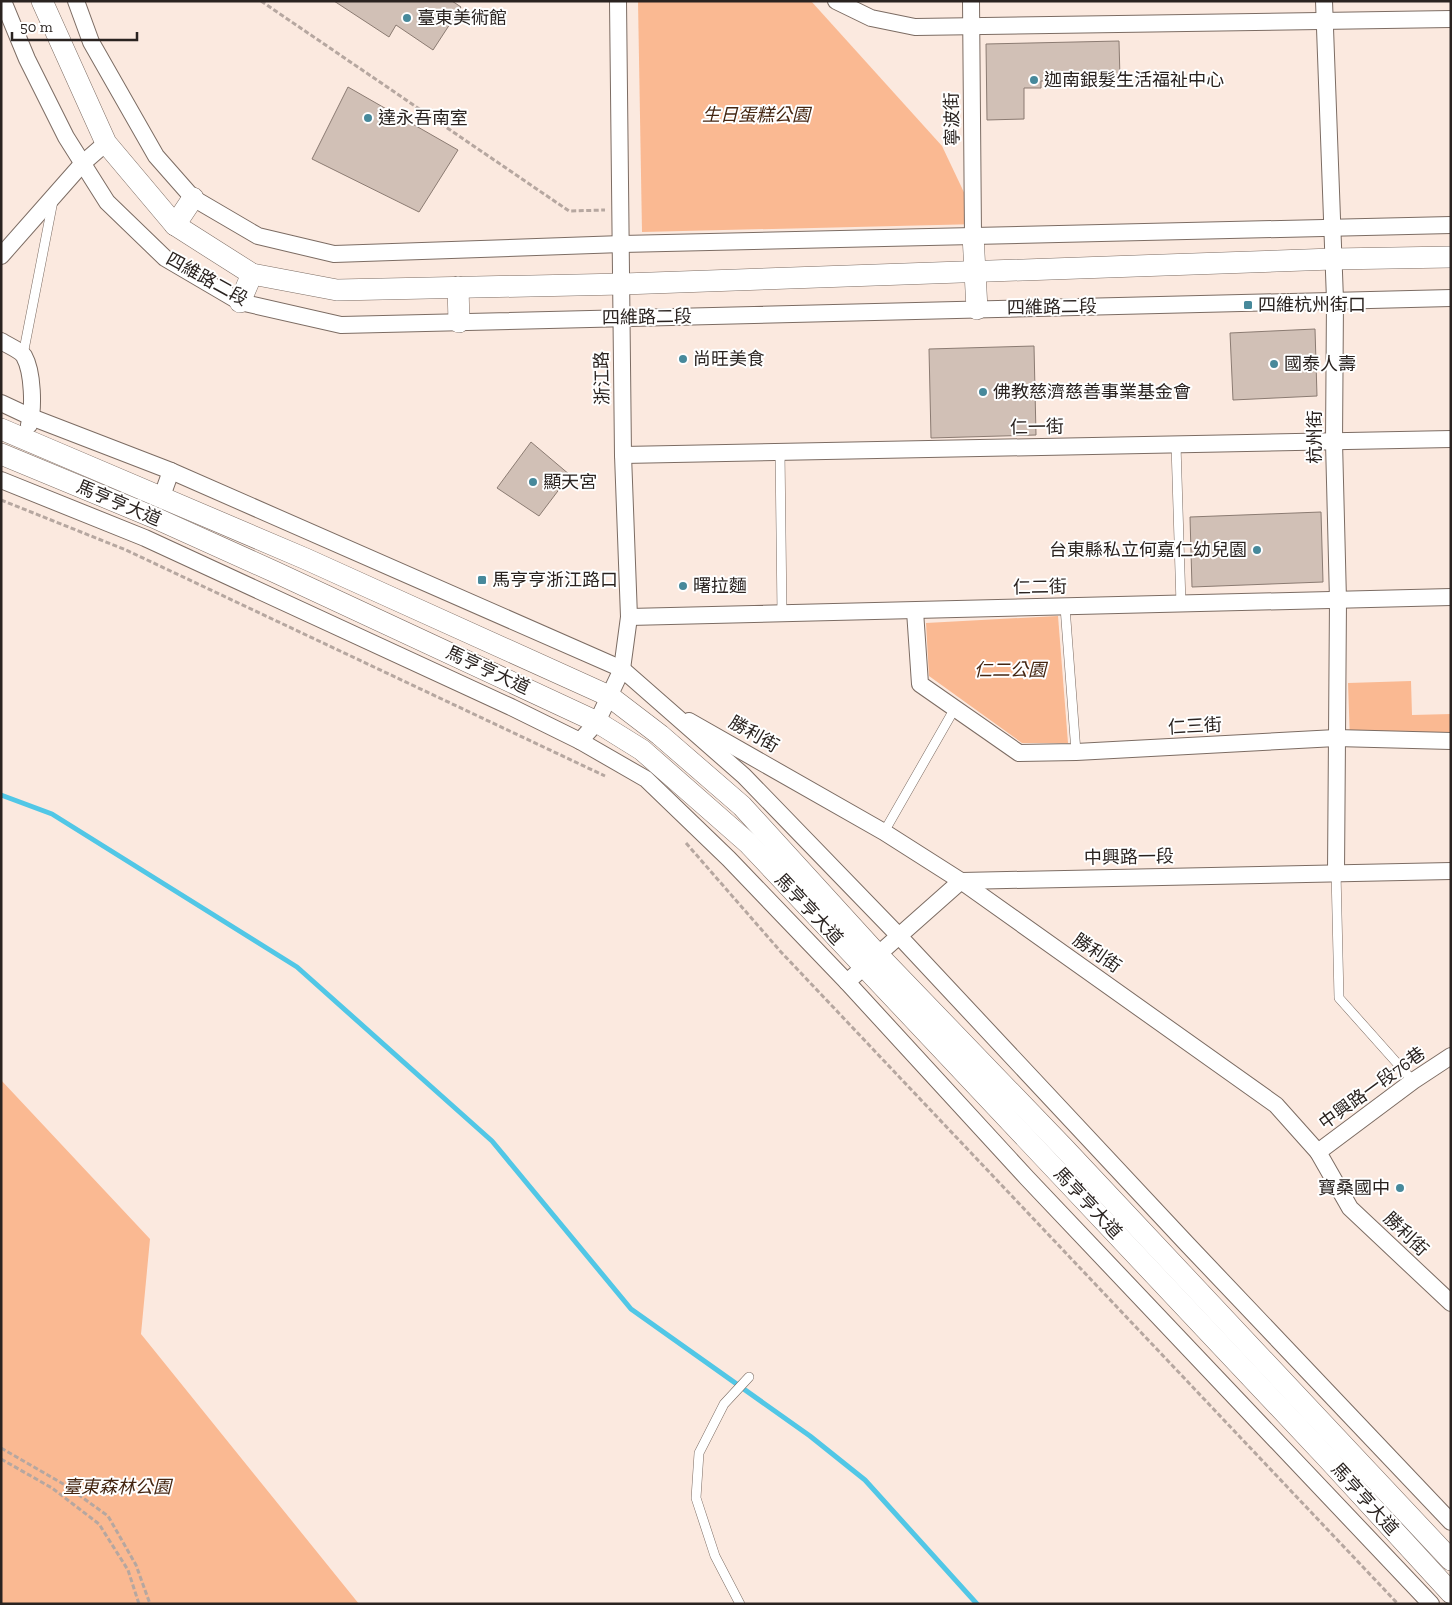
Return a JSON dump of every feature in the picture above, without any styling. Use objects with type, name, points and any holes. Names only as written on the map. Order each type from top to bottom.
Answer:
[{"type":"street","name":"四維路二段","points":[[4,1],[27,59],[66,137],[82,163],[107,202],[165,258],[240,302],[341,325],[1451,298]]},
{"type":"street","name":"四維路二段","points":[[42,1],[106,143],[175,225],[252,274],[337,290],[623,284],[1333,259],[1451,257]]},
{"type":"street","points":[[76,1],[91,42],[156,156],[193,198],[258,236],[334,254],[622,244],[1451,225]]},
{"type":"street","name":"浙江路","points":[[580,741],[597,722],[622,669],[629,617],[623,455],[623,284],[618,1]]},
{"type":"street","points":[[836,1],[871,18],[915,27],[1451,19]]},
{"type":"street","name":"寧波街","points":[[971,1],[974,235]]},
{"type":"street","name":"杭州街","points":[[1324,1],[1335,300],[1334,442],[1338,600],[1336,872]]},
{"type":"street","points":[[1,256],[82,163],[106,143]]},
{"type":"street","points":[[175,225],[193,198]]},
{"type":"street","points":[[974,235],[977,309]]},
{"type":"street","points":[[240,302],[252,274]]},
{"type":"street","points":[[458,288],[458,322]]},
{"type":"street","points":[[1,341],[24,356],[31,382],[32,417],[25,439],[9,458],[4,481]]},
{"type":"street","points":[[1,403],[171,471],[622,669],[744,776],[900,936],[1451,1522]]},
{"type":"street","name":"馬亨亨大道","points":[[1,429],[162,496],[609,696],[660,735],[742,806],[871,961],[1451,1593]]},
{"type":"street","name":"仁一街","points":[[623,455],[1451,439]]},
{"type":"street","name":"馬亨亨大道","points":[[9,458],[153,517],[405,632],[597,722],[642,750],[748,843],[1064,1147],[1451,1560]]},
{"type":"street","points":[[162,496],[171,471]]},
{"type":"street","name":"馬亨亨大道","points":[[4,481],[145,538],[396,654],[580,741],[646,779],[729,859],[847,982],[1027,1178],[1312,1476],[1431,1604]]},
{"type":"street","points":[[145,538],[153,517]]},
{"type":"street","points":[[413,607],[424,582]]},
{"type":"street","name":"仁二街","points":[[629,617],[1451,597]]},
{"type":"street","name":"仁三街","points":[[915,610],[920,684],[1019,752],[1076,752],[1336,738],[1451,741]]},
{"type":"street","points":[[396,654],[405,632]]},
{"type":"street","name":"勝利街","points":[[661,705],[884,832],[961,881],[1276,1105],[1318,1152],[1350,1208],[1451,1303]]},
{"type":"street","name":"中興路一段","points":[[961,881],[1451,871]]},
{"type":"street","points":[[847,982],[961,881]]},
{"type":"street","name":"中興路一段76巷","points":[[1318,1152],[1413,1081],[1451,1056]]},
{"type":"street","points":[[1342,1443],[1361,1427]]},
{"type":"street","points":[[1312,1476],[1330,1461]]},
{"type":"lane","points":[[24,356],[54,195]]},
{"type":"lane","points":[[1176,445],[1181,604]]},
{"type":"lane","points":[[780,452],[782,614]]},
{"type":"lane","points":[[1065,607],[1076,752]]},
{"type":"lane","points":[[884,832],[955,708]]},
{"type":"lane","points":[[1336,872],[1339,998],[1413,1081]]},
{"type":"lane","points":[[740,1604],[715,1556],[696,1498],[699,1453],[724,1404],[749,1378]]},
{"type":"path","points":[[261,1],[569,211],[621,209]]},
{"type":"path","points":[[1,500],[126,550],[611,779]]},
{"type":"path","points":[[682,838],[781,952],[1398,1604]]},
{"type":"path","points":[[1,1448],[65,1485],[108,1516],[136,1566],[150,1604]]},
{"type":"path","points":[[1,1459],[52,1488],[99,1524],[128,1570],[139,1604]]},
{"type":"green space","name":"生日蛋糕公園","points":[[638,1],[811,1],[942,146],[979,224],[642,232]]},
{"type":"green space","name":"仁二公園","points":[[1058,616],[1068,743],[1022,743],[929,676],[926,623]]},
{"type":"green space","points":[[1411,681],[1412,715],[1451,714],[1451,737],[1350,741],[1348,683]]},
{"type":"green space","name":"臺東森林公園","points":[[1,1080],[150,1239],[141,1334],[359,1604],[1,1604]]},
{"type":"building","name":"臺東美術館","points":[[334,1],[452,1],[461,7],[433,50],[396,25],[389,37]]},
{"type":"building","name":"迦南銀髮生活福祉中心","points":[[1119,41],[1120,79],[1041,81],[1041,88],[1024,88],[1024,119],[987,120],[986,44]]},
{"type":"building","name":"達永吾南室","points":[[348,87],[458,150],[419,212],[312,159]]},
{"type":"building","name":"國泰人壽","points":[[1315,329],[1317,396],[1233,400],[1230,333]]},
{"type":"building","name":"佛教慈濟慈善事業基金會","points":[[1034,346],[1036,435],[931,438],[929,349]]},
{"type":"building","name":"顯天宮","points":[[531,442],[570,475],[539,516],[497,488]]},
{"type":"building","name":"台東縣私立何嘉仁幼兒園","points":[[1321,512],[1323,582],[1192,587],[1190,517]]},
{"type":"waterway","points":[[1,795],[52,814],[297,967],[492,1141],[631,1309],[810,1436],[865,1480],[977,1604]]},
{"type":"place","name":"臺東美術館","points":[[407,18]]},
{"type":"place","name":"迦南銀髮生活福祉中心","points":[[1034,80]]},
{"type":"place","name":"達永吾南室","points":[[368,118]]},
{"type":"place","name":"四維杭州街口","points":[[1248,305]]},
{"type":"place","name":"尚旺美食","points":[[683,359]]},
{"type":"place","name":"國泰人壽","points":[[1274,364]]},
{"type":"place","name":"佛教慈濟慈善事業基金會","points":[[983,392]]},
{"type":"place","name":"顯天宮","points":[[533,482]]},
{"type":"place","name":"台東縣私立何嘉仁幼兒園","points":[[1257,550]]},
{"type":"place","name":"馬亨亨浙江路口","points":[[482,580]]},
{"type":"place","name":"曙拉麵","points":[[683,586]]},
{"type":"place","name":"寶桑國中","points":[[1400,1188]]}]
